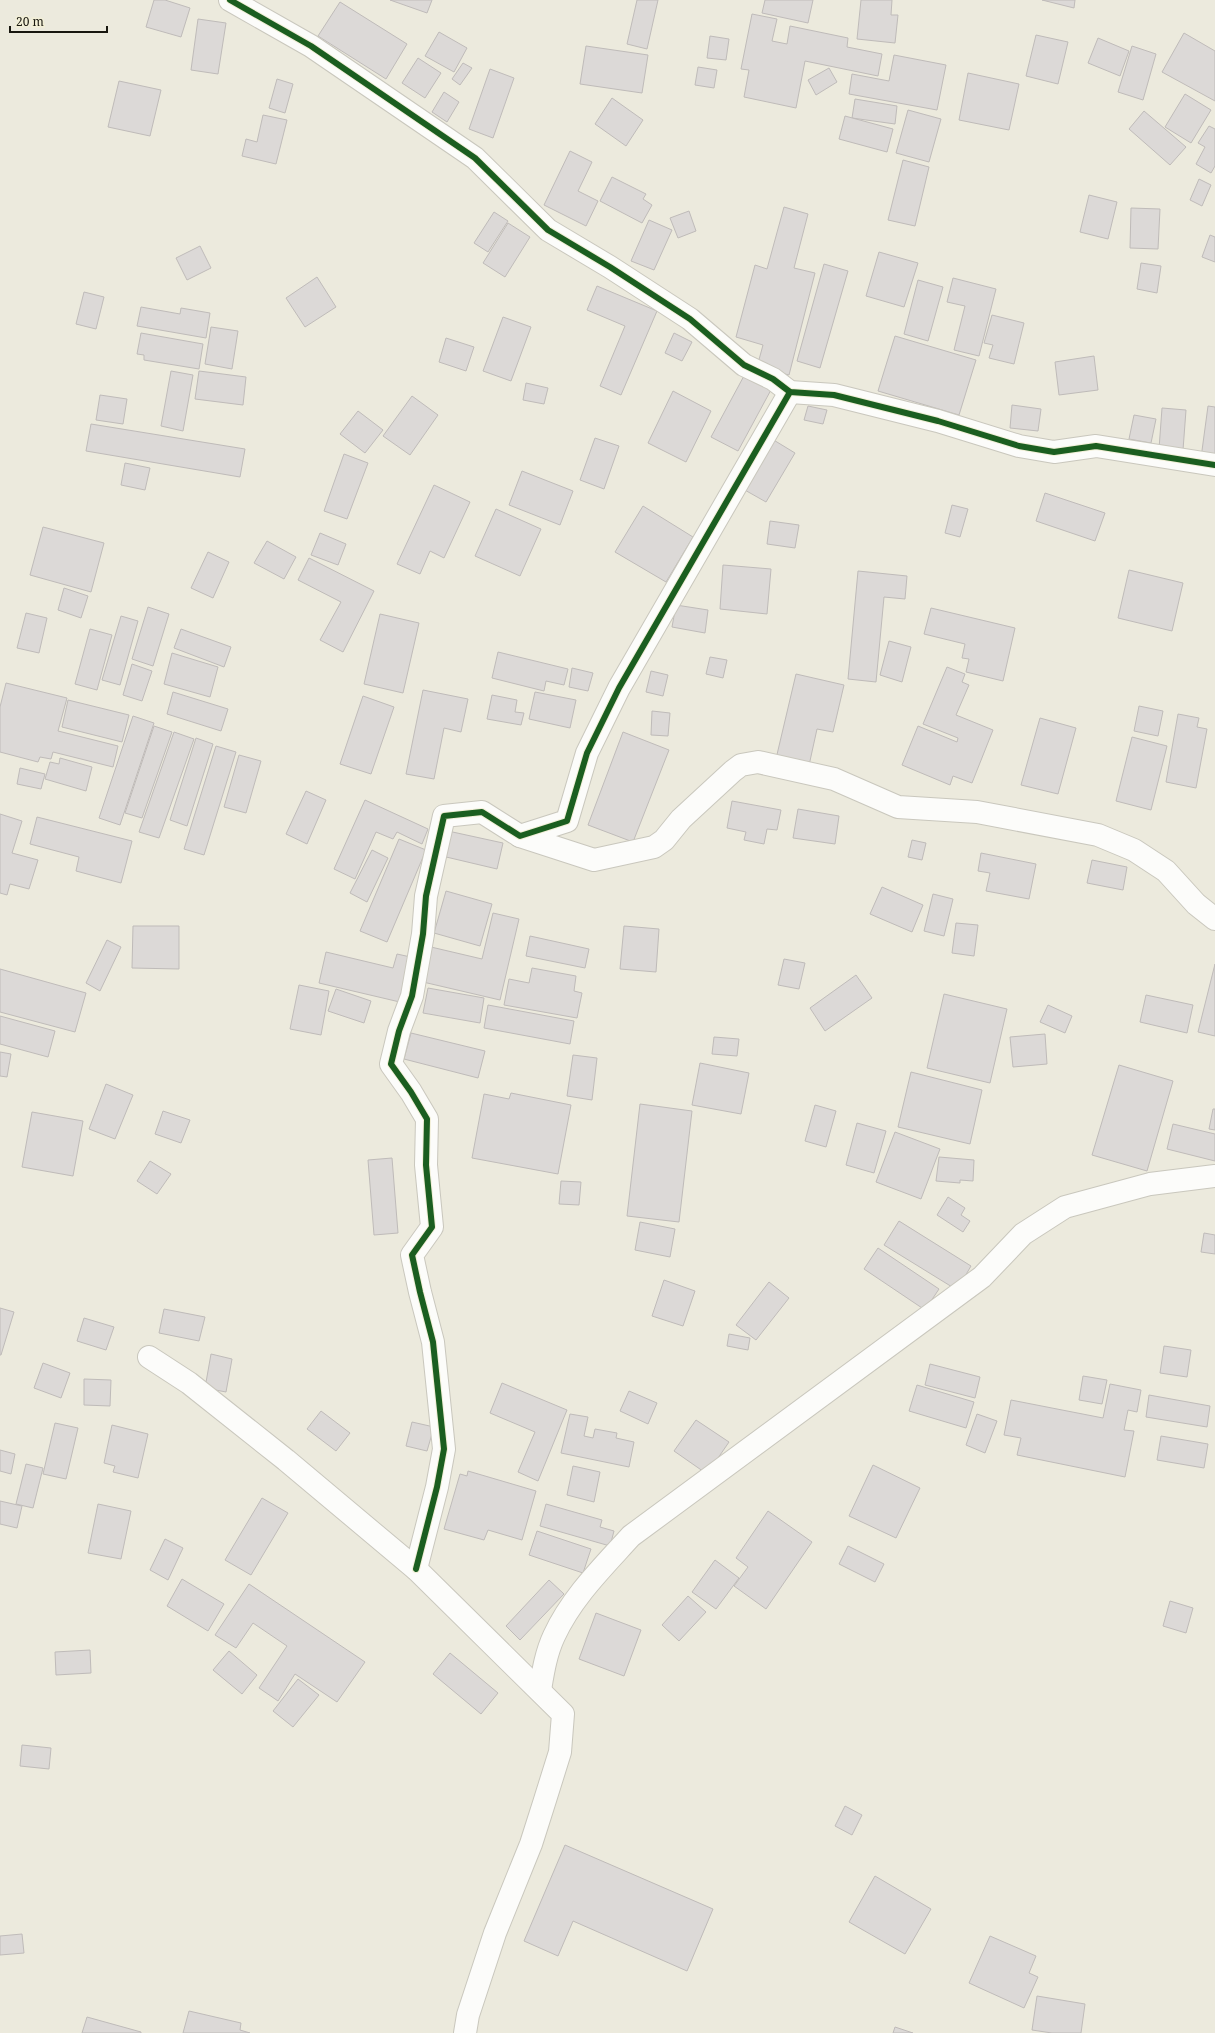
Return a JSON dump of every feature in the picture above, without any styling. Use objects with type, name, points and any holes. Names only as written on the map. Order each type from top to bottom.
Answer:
[{"type":"street","points":[[230,0],[311,46],[475,158],[548,230],[610,267],[690,319],[744,365],[773,379],[790,392],[834,395],[938,421],[1019,446],[1047,451],[1054,452],[1096,446],[1215,465]]},
{"type":"street","points":[[520,836],[567,821],[587,753],[619,688],[790,392]]},
{"type":"street","points":[[416,1569],[437,1487],[444,1449],[433,1342],[412,1255],[432,1227],[426,1165],[427,1119],[412,1092],[391,1064],[399,1031],[412,996],[423,934],[426,896],[444,816],[482,812],[520,836],[594,860],[654,847],[664,840],[681,819],[733,771],[742,765],[758,762],[834,779],[898,807],[977,812],[1098,835],[1134,850],[1166,871],[1196,904],[1215,919]]},
{"type":"street","points":[[540,1690],[546,1662],[554,1637],[572,1605],[594,1576],[631,1536],[982,1277],[1023,1234],[1065,1207],[1150,1184],[1215,1176]]},
{"type":"street","points":[[149,1357],[189,1383],[286,1460],[416,1569],[563,1714],[560,1752],[531,1844],[495,1933],[473,2000],[465,2033]]},
{"type":"building","points":[[154,0],[165,0],[190,8],[181,37],[146,27]]},
{"type":"building","points":[[390,0],[432,0],[427,13]]},
{"type":"building","points":[[637,0],[658,0],[647,49],[627,44]]},
{"type":"building","points":[[765,0],[813,0],[808,23],[762,13]]},
{"type":"building","points":[[861,0],[892,0],[891,15],[898,15],[895,43],[857,39]]},
{"type":"building","points":[[1042,0],[1075,0],[1074,8]]},
{"type":"building","points":[[340,2],[407,44],[386,79],[318,36]]},
{"type":"building","points":[[752,14],[777,19],[772,41],[787,44],[790,26],[848,38],[847,47],[882,54],[878,76],[805,61],[796,108],[744,97],[749,70],[741,69]]},
{"type":"building","points":[[198,19],[226,23],[218,74],[191,70]]},
{"type":"building","points":[[439,32],[467,48],[454,72],[425,56]]},
{"type":"building","points":[[1184,33],[1215,51],[1215,101],[1162,72]]},
{"type":"building","points":[[1036,35],[1068,42],[1058,84],[1026,76]]},
{"type":"building","points":[[710,36],[729,39],[726,60],[707,58]]},
{"type":"building","points":[[1098,38],[1129,51],[1120,76],[1088,63]]},
{"type":"building","points":[[586,46],[648,55],[642,93],[580,84]]},
{"type":"building","points":[[1132,46],[1156,54],[1143,100],[1118,92]]},
{"type":"building","points":[[894,55],[946,65],[937,110],[849,94],[852,74],[889,81]]},
{"type":"building","points":[[418,58],[441,73],[425,98],[402,83]]},
{"type":"building","points":[[463,63],[472,68],[460,85],[452,79]]},
{"type":"building","points":[[698,67],[717,70],[714,88],[695,85]]},
{"type":"building","points":[[829,68],[837,82],[816,95],[808,80]]},
{"type":"building","points":[[490,69],[514,78],[493,138],[469,129]]},
{"type":"building","points":[[968,73],[1019,84],[1009,130],[959,120]]},
{"type":"building","points":[[277,79],[293,84],[285,113],[269,108]]},
{"type":"building","points":[[119,81],[161,90],[150,136],[108,127]]},
{"type":"building","points":[[444,92],[459,102],[447,122],[432,112]]},
{"type":"building","points":[[1185,94],[1211,110],[1191,143],[1165,127]]},
{"type":"building","points":[[612,98],[643,120],[626,146],[595,124]]},
{"type":"building","points":[[855,99],[897,106],[895,124],[852,118]]},
{"type":"building","points":[[908,110],[941,119],[929,162],[896,153]]},
{"type":"building","points":[[1144,111],[1186,147],[1170,165],[1129,129]]},
{"type":"building","points":[[263,115],[287,120],[276,164],[242,156],[246,139],[257,142]]},
{"type":"building","points":[[845,116],[893,129],[887,152],[839,139]]},
{"type":"building","points":[[1209,126],[1215,129],[1215,166],[1211,173],[1196,164],[1205,147],[1198,143]]},
{"type":"building","points":[[570,151],[592,162],[578,191],[598,201],[586,226],[544,205]]},
{"type":"building","points":[[903,160],[929,167],[915,226],[888,220]]},
{"type":"building","points":[[612,177],[646,194],[643,199],[652,205],[642,223],[600,201]]},
{"type":"building","points":[[1199,179],[1211,185],[1202,206],[1190,200]]},
{"type":"building","points":[[1089,195],[1117,202],[1108,239],[1080,232]]},
{"type":"building","points":[[784,207],[808,214],[794,268],[815,273],[789,375],[757,367],[763,345],[736,337],[755,265],[767,269]]},
{"type":"building","points":[[1131,208],[1160,209],[1158,249],[1130,248]]},
{"type":"building","points":[[689,211],[696,231],[678,238],[670,218]]},
{"type":"building","points":[[494,212],[508,221],[488,252],[474,243]]},
{"type":"building","points":[[649,220],[672,230],[654,270],[631,261]]},
{"type":"building","points":[[508,223],[530,237],[505,277],[483,263]]},
{"type":"building","points":[[1210,235],[1215,237],[1215,262],[1202,257]]},
{"type":"building","points":[[200,246],[211,268],[187,280],[176,258]]},
{"type":"building","points":[[879,252],[918,263],[904,307],[866,296]]},
{"type":"building","points":[[1141,263],[1161,266],[1157,293],[1137,289]]},
{"type":"building","points":[[824,264],[848,271],[820,368],[797,361]]},
{"type":"building","points":[[317,277],[336,307],[305,327],[286,298]]},
{"type":"building","points":[[953,278],[996,289],[979,356],[954,350],[965,306],[947,302]]},
{"type":"building","points":[[918,280],[943,287],[928,341],[904,334]]},
{"type":"building","points":[[597,286],[657,311],[621,395],[600,386],[625,326],[587,310]]},
{"type":"building","points":[[84,292],[104,297],[96,329],[76,324]]},
{"type":"building","points":[[141,307],[180,314],[181,308],[210,313],[206,338],[137,326]]},
{"type":"building","points":[[992,315],[1024,323],[1014,364],[989,358],[993,345],[984,343]]},
{"type":"building","points":[[503,317],[531,327],[511,381],[483,371]]},
{"type":"building","points":[[211,327],[238,331],[232,369],[205,364]]},
{"type":"building","points":[[141,333],[203,344],[199,369],[144,360],[144,355],[137,354]]},
{"type":"building","points":[[674,333],[692,342],[682,361],[665,353]]},
{"type":"building","points":[[895,336],[976,360],[959,415],[878,391]]},
{"type":"building","points":[[446,338],[474,347],[466,371],[439,362]]},
{"type":"building","points":[[1094,356],[1098,390],[1059,395],[1055,362]]},
{"type":"building","points":[[171,371],[193,375],[183,431],[161,426]]},
{"type":"building","points":[[199,371],[246,377],[243,405],[195,399]]},
{"type":"building","points":[[745,374],[772,388],[738,451],[711,437]]},
{"type":"building","points":[[526,383],[548,388],[544,404],[523,400]]},
{"type":"building","points":[[673,391],[711,411],[686,462],[648,443]]},
{"type":"building","points":[[100,395],[127,399],[123,424],[96,420]]},
{"type":"building","points":[[412,396],[438,415],[410,455],[383,436]]},
{"type":"building","points":[[1012,405],[1041,409],[1038,431],[1010,428]]},
{"type":"building","points":[[808,406],[827,410],[823,424],[804,420]]},
{"type":"building","points":[[1208,406],[1215,407],[1215,459],[1201,458]]},
{"type":"building","points":[[1162,408],[1186,410],[1183,450],[1159,449]]},
{"type":"building","points":[[358,411],[383,430],[365,453],[340,434]]},
{"type":"building","points":[[1134,415],[1156,419],[1151,443],[1129,439]]},
{"type":"building","points":[[91,424],[245,449],[240,477],[86,451]]},
{"type":"building","points":[[595,438],[619,446],[604,489],[580,480]]},
{"type":"building","points":[[772,439],[795,453],[766,502],[743,489]]},
{"type":"building","points":[[344,454],[368,463],[347,519],[324,511]]},
{"type":"building","points":[[125,463],[150,468],[145,490],[121,485]]},
{"type":"building","points":[[522,471],[573,491],[560,525],[509,505]]},
{"type":"building","points":[[434,485],[470,502],[444,558],[430,551],[420,574],[397,564]]},
{"type":"building","points":[[1045,493],[1105,513],[1095,541],[1036,521]]},
{"type":"building","points":[[952,505],[968,509],[960,537],[945,533]]},
{"type":"building","points":[[643,506],[693,537],[666,582],[615,552]]},
{"type":"building","points":[[496,509],[541,529],[520,576],[475,556]]},
{"type":"building","points":[[770,521],[799,525],[795,548],[767,544]]},
{"type":"building","points":[[43,527],[104,543],[91,592],[30,575]]},
{"type":"building","points":[[320,533],[346,544],[338,565],[311,555]]},
{"type":"building","points":[[267,541],[296,557],[284,579],[254,563]]},
{"type":"building","points":[[208,552],[229,562],[213,598],[191,588]]},
{"type":"building","points":[[309,558],[374,591],[343,652],[320,640],[341,602],[298,580]]},
{"type":"building","points":[[723,565],[771,569],[767,614],[720,609]]},
{"type":"building","points":[[1129,570],[1183,583],[1172,631],[1118,618]]},
{"type":"building","points":[[858,571],[907,576],[905,599],[884,597],[876,682],[848,679]]},
{"type":"building","points":[[64,588],[88,596],[81,618],[58,610]]},
{"type":"building","points":[[676,605],[708,610],[705,633],[672,627]]},
{"type":"building","points":[[148,607],[169,614],[153,666],[132,659]]},
{"type":"building","points":[[931,608],[1015,628],[1003,681],[966,672],[969,659],[962,658],[965,644],[924,634]]},
{"type":"building","points":[[26,613],[47,618],[39,653],[17,648]]},
{"type":"building","points":[[380,614],[419,623],[403,693],[364,684]]},
{"type":"building","points":[[121,616],[138,621],[120,685],[102,680]]},
{"type":"building","points":[[90,629],[112,635],[97,690],[75,684]]},
{"type":"building","points":[[181,629],[231,647],[224,667],[174,648]]},
{"type":"building","points":[[889,641],[911,647],[902,682],[880,675]]},
{"type":"building","points":[[498,652],[568,669],[564,685],[546,681],[544,691],[492,678]]},
{"type":"building","points":[[172,653],[218,667],[210,697],[164,684]]},
{"type":"building","points":[[710,657],[727,660],[723,678],[706,674]]},
{"type":"building","points":[[132,664],[152,671],[142,701],[123,695]]},
{"type":"building","points":[[947,667],[965,674],[962,682],[969,685],[956,715],[993,730],[972,783],[953,776],[950,785],[902,765],[918,726],[957,742],[958,738],[923,724]]},
{"type":"building","points":[[572,668],[593,673],[588,691],[569,687]]},
{"type":"building","points":[[651,671],[668,675],[663,696],[646,692]]},
{"type":"building","points":[[796,674],[844,685],[833,732],[817,729],[808,770],[775,763]]},
{"type":"building","points":[[6,683],[67,698],[58,731],[118,746],[113,767],[53,752],[51,759],[40,757],[38,762],[0,752],[0,707]]},
{"type":"building","points":[[423,690],[468,699],[461,732],[444,728],[434,779],[406,774]]},
{"type":"building","points":[[173,692],[228,709],[221,731],[167,714]]},
{"type":"building","points":[[535,692],[576,700],[570,728],[529,719]]},
{"type":"building","points":[[492,695],[517,700],[515,712],[524,713],[521,725],[487,719]]},
{"type":"building","points":[[363,696],[394,707],[371,774],[340,764]]},
{"type":"building","points":[[68,700],[129,715],[122,742],[62,727]]},
{"type":"building","points":[[1139,706],[1163,711],[1158,736],[1134,731]]},
{"type":"building","points":[[652,711],[670,713],[668,736],[651,735]]},
{"type":"building","points":[[1178,714],[1199,718],[1197,727],[1207,729],[1196,788],[1166,782]]},
{"type":"building","points":[[133,716],[154,723],[120,825],[99,818]]},
{"type":"building","points":[[1040,718],[1076,728],[1058,794],[1021,785]]},
{"type":"building","points":[[154,726],[172,732],[142,818],[125,813]]},
{"type":"building","points":[[174,732],[194,739],[159,838],[139,832]]},
{"type":"building","points":[[623,732],[669,750],[633,842],[588,825]]},
{"type":"building","points":[[1132,737],[1167,746],[1151,810],[1116,801]]},
{"type":"building","points":[[196,738],[213,744],[187,826],[170,820]]},
{"type":"building","points":[[216,746],[236,752],[204,855],[184,849]]},
{"type":"building","points":[[239,755],[261,761],[246,813],[224,807]]},
{"type":"building","points":[[60,758],[92,767],[86,791],[45,779],[50,762],[59,764]]},
{"type":"building","points":[[20,768],[45,774],[41,789],[17,784]]},
{"type":"building","points":[[306,791],[326,800],[307,844],[286,834]]},
{"type":"building","points":[[365,800],[428,829],[422,844],[397,832],[393,839],[376,832],[355,879],[334,869]]},
{"type":"building","points":[[732,801],[781,810],[777,830],[767,829],[764,844],[744,840],[746,832],[727,828]]},
{"type":"building","points":[[798,809],[839,816],[835,844],[793,838]]},
{"type":"building","points":[[0,814],[22,821],[12,853],[38,860],[29,889],[10,884],[7,895],[0,893]]},
{"type":"building","points":[[37,817],[132,841],[121,883],[76,871],[79,857],[30,844]]},
{"type":"building","points":[[448,831],[503,843],[497,869],[442,856]]},
{"type":"building","points":[[399,839],[426,850],[387,942],[360,931]]},
{"type":"building","points":[[912,840],[926,843],[922,860],[908,857]]},
{"type":"building","points":[[372,850],[388,858],[367,902],[350,893]]},
{"type":"building","points":[[981,853],[1036,864],[1029,899],[986,891],[990,873],[978,871]]},
{"type":"building","points":[[1092,860],[1127,867],[1123,890],[1087,883]]},
{"type":"building","points":[[882,887],[923,905],[912,932],[870,914]]},
{"type":"building","points":[[446,891],[492,904],[480,946],[434,933]]},
{"type":"building","points":[[933,894],[953,899],[944,936],[924,931]]},
{"type":"building","points":[[493,913],[519,919],[500,1000],[423,982],[431,947],[482,959]]},
{"type":"building","points":[[956,923],[978,925],[974,956],[952,953]]},
{"type":"building","points":[[133,926],[179,926],[179,969],[132,968]]},
{"type":"building","points":[[624,926],[659,929],[656,972],[620,969]]},
{"type":"building","points":[[530,936],[589,949],[585,968],[526,956]]},
{"type":"building","points":[[107,940],[121,947],[100,991],[86,983]]},
{"type":"building","points":[[326,952],[393,968],[397,954],[415,958],[404,1003],[319,983]]},
{"type":"building","points":[[784,959],[805,963],[799,989],[778,985]]},
{"type":"building","points":[[1215,964],[1215,1036],[1198,1032]]},
{"type":"building","points":[[532,968],[576,976],[574,991],[582,993],[577,1018],[504,1005],[509,979],[529,983]]},
{"type":"building","points":[[0,969],[86,993],[75,1032],[0,1012]]},
{"type":"building","points":[[856,975],[872,998],[825,1031],[810,1008]]},
{"type":"building","points":[[299,985],[329,991],[321,1035],[290,1029]]},
{"type":"building","points":[[428,988],[484,998],[480,1023],[423,1013]]},
{"type":"building","points":[[336,989],[371,1001],[364,1023],[328,1011]]},
{"type":"building","points":[[944,994],[1007,1009],[990,1083],[927,1068]]},
{"type":"building","points":[[1146,995],[1193,1005],[1187,1033],[1140,1022]]},
{"type":"building","points":[[488,1005],[574,1021],[570,1044],[484,1028]]},
{"type":"building","points":[[1048,1005],[1072,1016],[1065,1033],[1040,1022]]},
{"type":"building","points":[[0,1016],[55,1031],[48,1057],[0,1044]]},
{"type":"building","points":[[411,1033],[485,1051],[478,1078],[404,1059]]},
{"type":"building","points":[[1045,1034],[1047,1064],[1013,1067],[1010,1037]]},
{"type":"building","points":[[714,1037],[739,1039],[737,1056],[712,1054]]},
{"type":"building","points":[[0,1052],[11,1054],[7,1077],[0,1076]]},
{"type":"building","points":[[573,1055],[597,1058],[592,1100],[567,1096]]},
{"type":"building","points":[[700,1063],[749,1073],[741,1114],[692,1105]]},
{"type":"building","points":[[1119,1065],[1173,1081],[1147,1171],[1092,1155]]},
{"type":"building","points":[[911,1072],[982,1090],[970,1144],[898,1127]]},
{"type":"building","points":[[106,1084],[133,1095],[115,1139],[89,1129]]},
{"type":"building","points":[[511,1093],[571,1105],[558,1174],[472,1158],[484,1094],[509,1099]]},
{"type":"building","points":[[640,1104],[692,1111],[679,1222],[627,1216]]},
{"type":"building","points":[[815,1105],[836,1111],[826,1147],[805,1141]]},
{"type":"building","points":[[1213,1109],[1215,1109],[1215,1130],[1209,1129]]},
{"type":"building","points":[[163,1111],[190,1120],[181,1143],[155,1134]]},
{"type":"building","points":[[32,1112],[83,1121],[73,1176],[22,1167]]},
{"type":"building","points":[[857,1123],[886,1131],[874,1173],[846,1165]]},
{"type":"building","points":[[1173,1124],[1215,1134],[1215,1161],[1167,1149]]},
{"type":"building","points":[[895,1132],[940,1149],[921,1199],[876,1182]]},
{"type":"building","points":[[939,1157],[974,1160],[973,1181],[960,1180],[960,1183],[936,1181]]},
{"type":"building","points":[[392,1158],[398,1233],[374,1235],[368,1160]]},
{"type":"building","points":[[150,1161],[171,1174],[157,1194],[137,1181]]},
{"type":"building","points":[[561,1181],[581,1182],[579,1205],[559,1204]]},
{"type":"building","points":[[948,1197],[965,1208],[961,1215],[970,1221],[963,1232],[937,1215]]},
{"type":"building","points":[[899,1221],[971,1266],[957,1290],[884,1245]]},
{"type":"building","points":[[640,1222],[675,1229],[670,1257],[635,1250]]},
{"type":"building","points":[[1204,1233],[1215,1235],[1215,1254],[1201,1252]]},
{"type":"building","points":[[878,1248],[939,1289],[925,1310],[864,1269]]},
{"type":"building","points":[[664,1280],[695,1291],[683,1326],[652,1316]]},
{"type":"building","points":[[769,1282],[789,1298],[756,1340],[736,1325]]},
{"type":"building","points":[[0,1308],[14,1312],[1,1355],[0,1355]]},
{"type":"building","points":[[164,1309],[205,1317],[199,1341],[159,1333]]},
{"type":"building","points":[[84,1318],[114,1327],[106,1350],[77,1341]]},
{"type":"building","points":[[729,1334],[750,1338],[748,1350],[727,1346]]},
{"type":"building","points":[[1164,1346],[1191,1350],[1187,1377],[1160,1373]]},
{"type":"building","points":[[211,1354],[232,1359],[226,1392],[205,1388]]},
{"type":"building","points":[[43,1363],[70,1373],[61,1398],[34,1388]]},
{"type":"building","points":[[930,1364],[980,1377],[975,1398],[925,1385]]},
{"type":"building","points":[[1083,1376],[1107,1380],[1102,1404],[1079,1400]]},
{"type":"building","points":[[84,1379],[111,1380],[110,1406],[84,1405]]},
{"type":"building","points":[[502,1383],[567,1410],[538,1481],[518,1472],[535,1432],[490,1413]]},
{"type":"building","points":[[1110,1384],[1141,1390],[1137,1412],[1128,1410],[1124,1430],[1134,1431],[1125,1477],[1017,1455],[1021,1438],[1004,1435],[1011,1400],[1103,1418]]},
{"type":"building","points":[[917,1385],[974,1402],[966,1428],[909,1411]]},
{"type":"building","points":[[629,1391],[657,1403],[648,1424],[620,1411]]},
{"type":"building","points":[[1149,1395],[1210,1406],[1207,1427],[1146,1417]]},
{"type":"building","points":[[321,1411],[350,1433],[336,1451],[307,1429]]},
{"type":"building","points":[[570,1414],[588,1417],[584,1436],[593,1438],[595,1429],[617,1433],[616,1438],[634,1442],[629,1467],[561,1453]]},
{"type":"building","points":[[977,1414],[997,1421],[985,1453],[966,1445]]},
{"type":"building","points":[[696,1420],[729,1442],[707,1474],[674,1451]]},
{"type":"building","points":[[412,1422],[434,1427],[427,1451],[406,1446]]},
{"type":"building","points":[[55,1423],[78,1428],[66,1479],[43,1474]]},
{"type":"building","points":[[112,1425],[148,1434],[138,1478],[113,1472],[115,1466],[104,1463]]},
{"type":"building","points":[[1161,1436],[1208,1444],[1204,1468],[1157,1460]]},
{"type":"building","points":[[0,1450],[15,1454],[11,1474],[0,1471]]},
{"type":"building","points":[[26,1464],[43,1468],[33,1508],[16,1504]]},
{"type":"building","points":[[873,1465],[920,1488],[896,1538],[849,1516]]},
{"type":"building","points":[[573,1466],[600,1472],[594,1502],[567,1495]]},
{"type":"building","points":[[468,1471],[536,1491],[522,1540],[488,1530],[484,1540],[444,1529],[460,1474],[467,1476]]},
{"type":"building","points":[[262,1498],[288,1513],[251,1575],[225,1560]]},
{"type":"building","points":[[0,1501],[22,1506],[17,1528],[0,1524]]},
{"type":"building","points":[[98,1504],[131,1511],[121,1559],[88,1553]]},
{"type":"building","points":[[546,1504],[602,1520],[600,1527],[614,1531],[610,1546],[540,1526]]},
{"type":"building","points":[[768,1511],[812,1542],[766,1609],[734,1586],[748,1567],[736,1558]]},
{"type":"building","points":[[537,1531],[591,1549],[583,1573],[529,1555]]},
{"type":"building","points":[[165,1539],[183,1548],[168,1580],[150,1570]]},
{"type":"building","points":[[848,1546],[884,1564],[875,1582],[839,1564]]},
{"type":"building","points":[[715,1560],[739,1578],[716,1609],[692,1592]]},
{"type":"building","points":[[182,1579],[224,1604],[208,1631],[167,1606]]},
{"type":"building","points":[[549,1580],[564,1594],[520,1640],[506,1626]]},
{"type":"building","points":[[249,1584],[365,1662],[337,1702],[295,1674],[278,1701],[259,1688],[287,1646],[253,1623],[236,1648],[215,1635]]},
{"type":"building","points":[[688,1596],[706,1612],[679,1641],[662,1625]]},
{"type":"building","points":[[1170,1601],[1193,1608],[1186,1633],[1163,1626]]},
{"type":"building","points":[[596,1613],[641,1630],[624,1676],[579,1659]]},
{"type":"building","points":[[90,1650],[91,1673],[56,1675],[55,1652]]},
{"type":"building","points":[[229,1651],[257,1675],[242,1694],[213,1670]]},
{"type":"building","points":[[450,1653],[498,1693],[481,1714],[433,1674]]},
{"type":"building","points":[[298,1679],[319,1695],[293,1727],[273,1711]]},
{"type":"building","points":[[22,1745],[51,1748],[49,1769],[20,1766]]},
{"type":"building","points":[[845,1806],[862,1815],[852,1835],[835,1826]]},
{"type":"building","points":[[565,1845],[713,1909],[687,1971],[573,1921],[558,1956],[524,1941]]},
{"type":"building","points":[[875,1876],[931,1909],[905,1954],[849,1922]]},
{"type":"building","points":[[22,1934],[24,1953],[0,1955],[0,1936]]},
{"type":"building","points":[[990,1936],[1036,1956],[1029,1973],[1038,1977],[1024,2008],[969,1983]]},
{"type":"building","points":[[1037,1996],[1085,2004],[1081,2033],[1052,2033],[1032,2030]]},
{"type":"building","points":[[189,2011],[241,2023],[240,2030],[250,2033],[183,2033]]},
{"type":"building","points":[[87,2017],[141,2032],[141,2033],[82,2033]]},
{"type":"building","points":[[895,2027],[913,2033],[893,2033]]},
{"type":"cycle path","points":[[230,0],[311,46],[475,158],[548,230],[610,267],[690,319],[744,365],[773,379],[790,392],[834,395],[938,421],[1019,446],[1054,452],[1096,446],[1215,465]]},
{"type":"cycle path","points":[[416,1569],[437,1487],[444,1449],[433,1342],[412,1255],[432,1227],[426,1165],[427,1119],[411,1092],[391,1064],[399,1031],[412,996],[423,934],[426,896],[444,816],[482,812],[520,836],[567,821],[587,753],[619,688],[790,392]]}]
